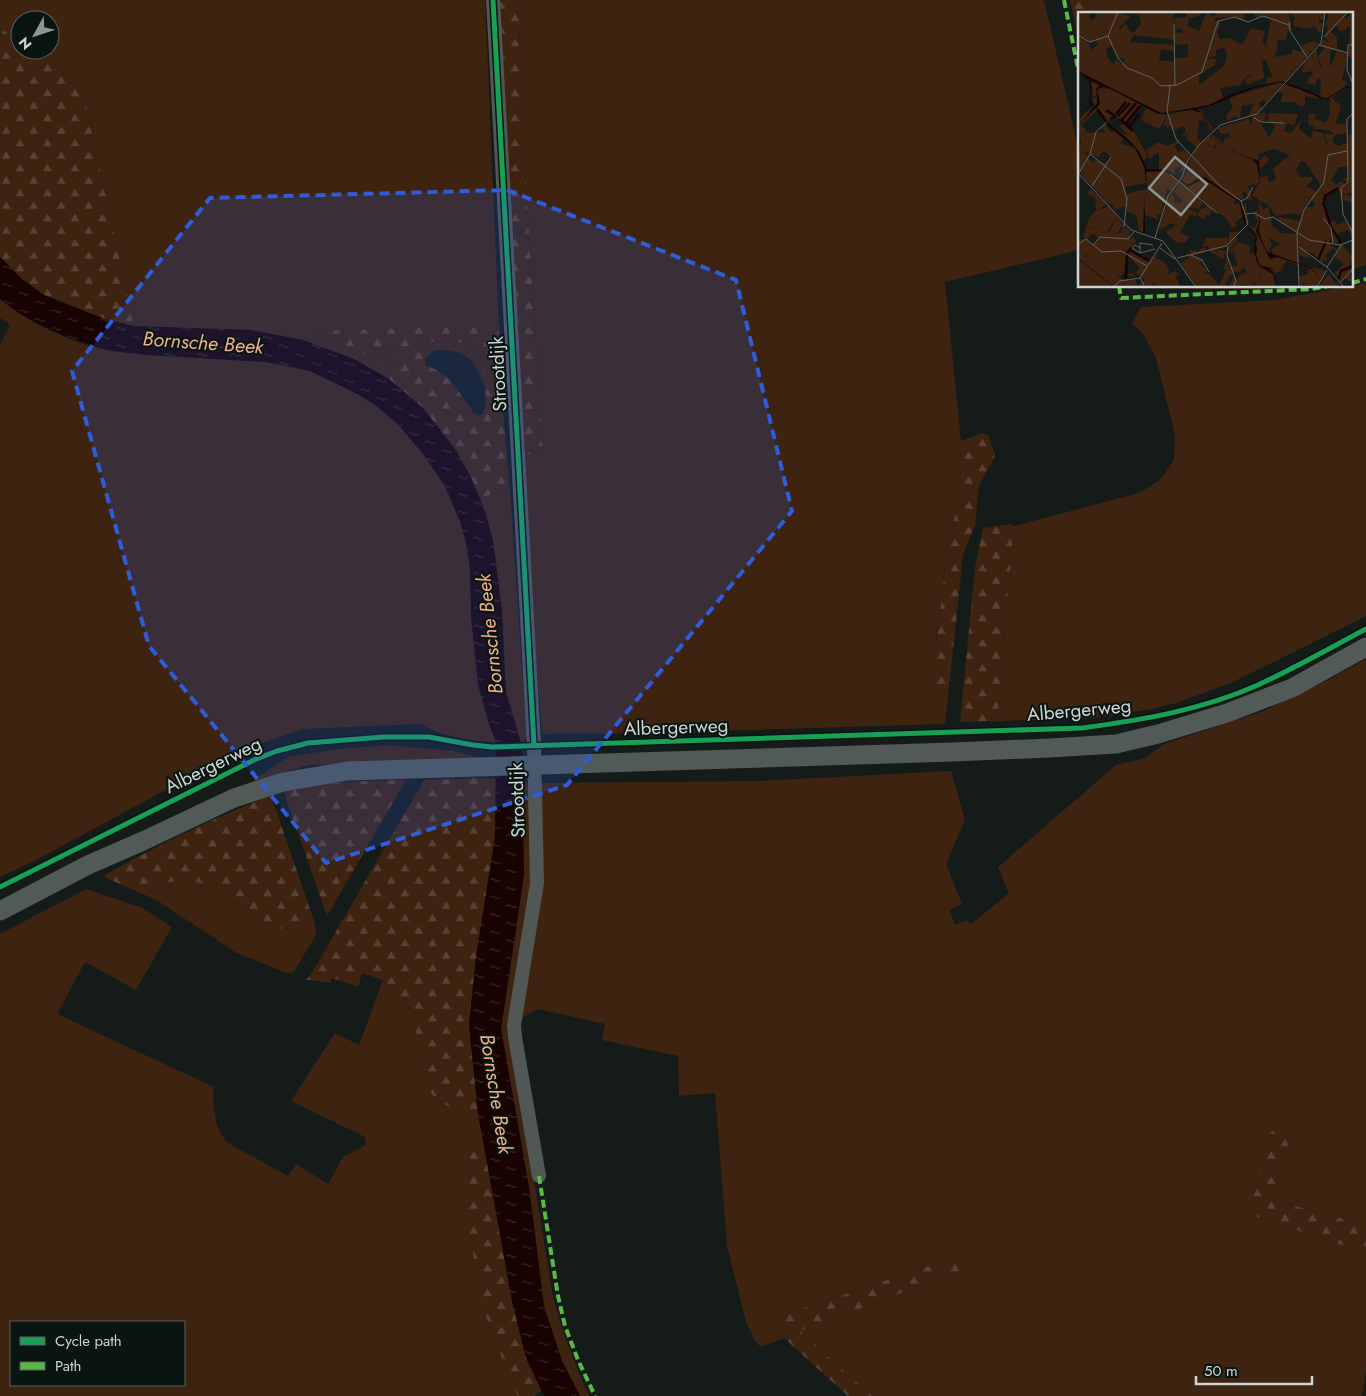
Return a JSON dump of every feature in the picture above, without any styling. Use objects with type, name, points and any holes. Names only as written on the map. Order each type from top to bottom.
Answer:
[{"type":"main road","name":"Albergerweg","points":[[0,911],[88,865],[234,798],[283,782],[348,771],[953,752],[1116,744],[1158,734],[1227,713],[1264,699],[1292,688],[1366,647]]},
{"type":"street","name":"Strootdijk","points":[[493,0],[530,766],[538,883],[514,1025],[539,1176]]},
{"type":"highlighted area","points":[[507,190],[736,280],[792,511],[567,785],[326,863],[149,646],[72,371],[210,198]]},
{"type":"green space","points":[[0,0],[485,0],[499,327],[314,333],[372,357],[414,345],[456,341],[468,345],[490,363],[501,366],[500,378],[484,370],[461,353],[445,350],[422,351],[398,360],[390,368],[389,379],[354,359],[303,340],[134,326],[82,86],[45,60],[60,60],[60,10],[10,10],[10,35],[0,28]]},
{"type":"green space","points":[[499,0],[518,0],[525,170],[543,456],[524,454]]},
{"type":"green space","points":[[518,0],[1044,0],[1078,146],[1078,250],[945,282],[961,441],[960,489],[946,559],[936,642],[933,697],[948,697],[945,724],[645,733],[542,734],[533,620],[524,454],[543,455],[525,170]]},
{"type":"green space","points":[[1070,0],[1085,0],[1088,12],[1078,12],[1078,37]]},
{"type":"green space","points":[[1085,0],[1366,0],[1366,265],[1354,268],[1354,12],[1088,12]]},
{"type":"green space","points":[[0,28],[10,35],[10,60],[45,60],[82,86],[134,326],[105,319],[44,295],[22,279],[0,257]]},
{"type":"green space","points":[[1366,283],[1366,616],[1231,683],[1176,703],[1096,718],[997,721],[1014,526],[1139,493],[1161,479],[1174,460],[1175,435],[1156,358],[1143,334],[1132,323],[1141,307],[1275,300],[1339,288],[1354,288],[1354,285]]},
{"type":"green space","points":[[1126,288],[1263,288],[1258,289]]},
{"type":"green space","points":[[0,299],[23,316],[50,330],[93,347],[166,357],[265,361],[293,366],[320,375],[346,387],[370,402],[392,420],[412,440],[430,463],[450,496],[458,516],[467,546],[470,567],[471,614],[478,683],[496,742],[457,738],[437,732],[421,724],[303,729],[262,743],[212,765],[38,859],[0,877],[0,344],[10,325],[0,318]]},
{"type":"green space","points":[[499,327],[501,366],[490,363],[468,345],[456,341],[414,345],[372,357],[314,333],[317,331]]},
{"type":"green space","points":[[435,350],[425,359],[425,365],[437,370],[448,378],[478,416],[483,414],[485,407],[484,384],[469,358],[484,370],[500,378],[510,489],[480,498],[463,464],[442,432],[418,404],[389,379],[390,368],[399,359],[417,352]]},
{"type":"green space","points":[[983,433],[988,435],[995,456],[979,485],[975,525],[963,555],[948,697],[933,697],[931,690],[946,559],[960,489],[961,441]]},
{"type":"green space","points":[[510,489],[527,739],[521,743],[507,698],[497,570],[488,522],[480,498]]},
{"type":"green space","points":[[1012,524],[1014,526],[997,721],[960,722],[975,567],[983,528]]},
{"type":"green space","points":[[1366,659],[1366,1230],[1347,1220],[1288,1204],[1275,1198],[1292,1123],[1257,1217],[1366,1253],[1366,1371],[1362,1396],[872,1396],[799,1331],[970,1267],[963,1254],[773,1319],[784,1338],[761,1347],[755,1341],[746,1322],[727,1246],[715,1093],[679,1096],[678,1056],[602,1040],[605,1024],[538,1009],[520,1019],[543,861],[541,783],[757,781],[951,771],[965,820],[946,864],[962,904],[949,910],[955,925],[968,920],[970,925],[1009,893],[998,867],[1116,765],[1145,758],[1164,744],[1266,710]]},
{"type":"green space","points":[[388,745],[454,751],[487,760],[309,765],[251,782],[288,757],[337,749]]},
{"type":"green space","points":[[525,778],[529,789],[533,880],[509,1025],[553,1297],[560,1323],[589,1396],[580,1396],[562,1361],[544,1306],[529,1187],[501,1029],[524,875],[523,807]]},
{"type":"green space","points":[[496,779],[495,837],[476,957],[469,1025],[478,1114],[460,1114],[435,1098],[421,1080],[424,1051],[417,1043],[413,1018],[416,1015],[383,980],[362,973],[358,987],[332,978],[330,983],[304,979],[309,977],[316,966],[424,780]]},
{"type":"green space","points":[[406,780],[327,916],[284,793],[285,791],[330,783]]},
{"type":"green space","points":[[270,796],[315,924],[294,929],[282,929],[257,916],[221,892],[195,882],[165,883],[157,886],[145,895],[106,878],[105,875],[165,843],[228,813]]},
{"type":"green space","points":[[184,880],[203,883],[222,892],[270,924],[284,930],[315,924],[316,935],[293,973],[284,972],[235,952],[161,903],[145,895],[163,884]]},
{"type":"green space","points":[[86,889],[143,908],[172,927],[136,990],[85,962],[57,1014],[214,1087],[213,1103],[217,1126],[226,1142],[288,1176],[296,1164],[328,1184],[343,1157],[366,1145],[365,1137],[291,1101],[335,1033],[359,1045],[383,980],[416,1015],[424,1051],[421,1080],[435,1098],[460,1114],[478,1114],[483,1135],[463,1142],[513,1387],[518,1396],[0,1396],[0,934]]},
{"type":"green space","points":[[1293,1122],[1275,1198],[1288,1204],[1347,1220],[1366,1230],[1366,1253],[1257,1217],[1252,1201],[1271,1132]]},
{"type":"green space","points":[[483,1135],[512,1301],[526,1358],[542,1390],[534,1396],[518,1396],[482,1306],[468,1225],[463,1141]]},
{"type":"green space","points":[[963,1254],[970,1267],[800,1331],[872,1396],[848,1396],[784,1338],[773,1319]]},
{"type":"water","name":"Bornsche Beek","points":[[0,257],[22,279],[44,295],[105,319],[134,326],[252,330],[303,340],[354,359],[389,379],[423,408],[455,449],[471,477],[486,515],[493,540],[502,611],[506,691],[520,740],[525,778],[523,807],[524,875],[501,1029],[529,1187],[544,1306],[562,1361],[580,1396],[544,1396],[526,1358],[512,1301],[478,1114],[469,1025],[476,957],[495,837],[496,742],[478,684],[467,547],[461,524],[445,486],[423,454],[395,421],[372,402],[310,371],[266,362],[150,355],[106,350],[70,338],[36,323],[0,299]]},
{"type":"marked path","points":[[1064,0],[1078,68]]},
{"type":"marked path","points":[[1354,282],[1366,279]]},
{"type":"marked path","points":[[1119,288],[1121,298],[1317,288]]},
{"type":"marked path","points":[[539,1176],[558,1296],[565,1326],[595,1396]]},
{"type":"cycle path","points":[[493,0],[534,745]]},
{"type":"cycle path","points":[[0,887],[254,760],[277,751],[308,743],[383,737],[429,737],[492,747],[1082,728],[1172,713],[1237,694],[1285,672],[1366,629]]}]
